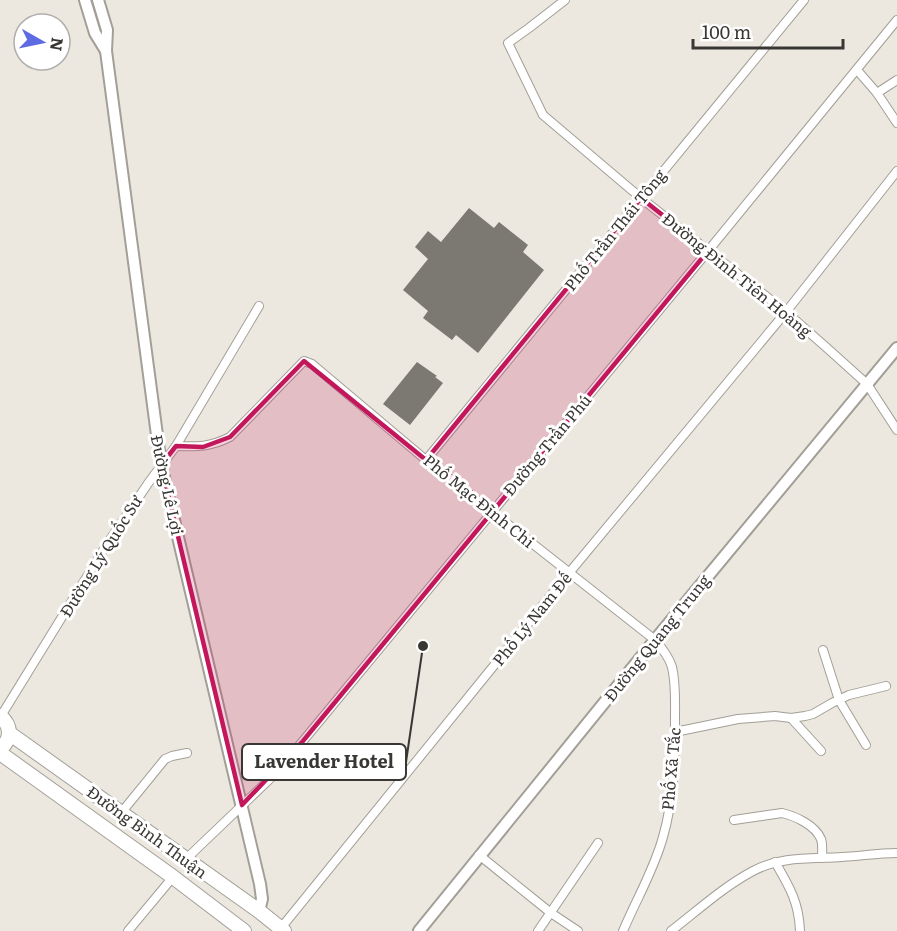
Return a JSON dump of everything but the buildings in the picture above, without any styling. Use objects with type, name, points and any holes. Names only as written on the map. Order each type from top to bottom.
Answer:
[{"type":"highway","points":[[0,751],[6,744],[9,733],[9,727],[1,716]]},
{"type":"highway","name":"Đường Bình Thuận","points":[[9,733],[259,911],[282,930]]},
{"type":"highway","name":"Đường Bình Thuận","points":[[0,751],[244,931]]},
{"type":"street","name":"Đường Lê Lợi","points":[[85,0],[95,33],[106,51]]},
{"type":"street","name":"Đường Lê Lợi","points":[[98,0],[107,30],[106,51],[161,465],[243,805],[262,894],[259,911]]},
{"type":"street","name":"Đường Đinh Tiên Hoàng","points":[[565,0],[508,42],[543,115],[641,198],[786,312],[867,384],[897,430]]},
{"type":"street","name":"Phố Trần Thái Tông","points":[[426,460],[804,0]]},
{"type":"street","name":"Đường Trần Phú","points":[[186,860],[275,774],[303,741],[897,20]]},
{"type":"street","points":[[856,70],[877,93],[897,123]]},
{"type":"street","points":[[877,93],[897,80]]},
{"type":"street","name":"Phố Lý Nam Đế","points":[[282,930],[569,573],[786,312],[897,171]]},
{"type":"street","name":"Đường Lý Quốc Sư","points":[[1,716],[107,544],[176,446],[260,306]]},
{"type":"street","name":"Đường Quang Trung","points":[[419,931],[655,640],[897,348]]},
{"type":"street","name":"Phố Mạc Đĩnh Chi","points":[[176,446],[203,447],[217,444],[230,437],[304,361],[312,364],[426,460],[655,640]]},
{"type":"street","name":"Phố Xã Tắc","points":[[622,931],[663,838],[672,791],[675,686],[668,657],[655,640]]},
{"type":"street","points":[[823,650],[839,700],[866,745]]},
{"type":"street","points":[[675,732],[738,719],[775,716],[791,718],[813,714],[858,692],[886,686]]},
{"type":"street","points":[[791,718],[821,751]]},
{"type":"street","points":[[120,813],[165,759],[188,753]]},
{"type":"street","points":[[734,819],[789,814],[817,832],[821,838],[822,858]]},
{"type":"street","points":[[538,931],[598,843]]},
{"type":"street","points":[[671,931],[730,886],[753,871],[775,862],[789,859],[897,853]]},
{"type":"street","points":[[479,855],[551,914],[578,931]]},
{"type":"street","points":[[775,862],[796,903],[800,917],[800,931]]},
{"type":"street","points":[[128,931],[172,877]]},
{"type":"highlighted area","points":[[641,198],[708,251],[303,741],[242,805],[161,465],[176,446],[203,447],[230,437],[304,361],[426,460]]},
{"type":"place","name":"Lavender Hotel","points":[[423,646]]}]
